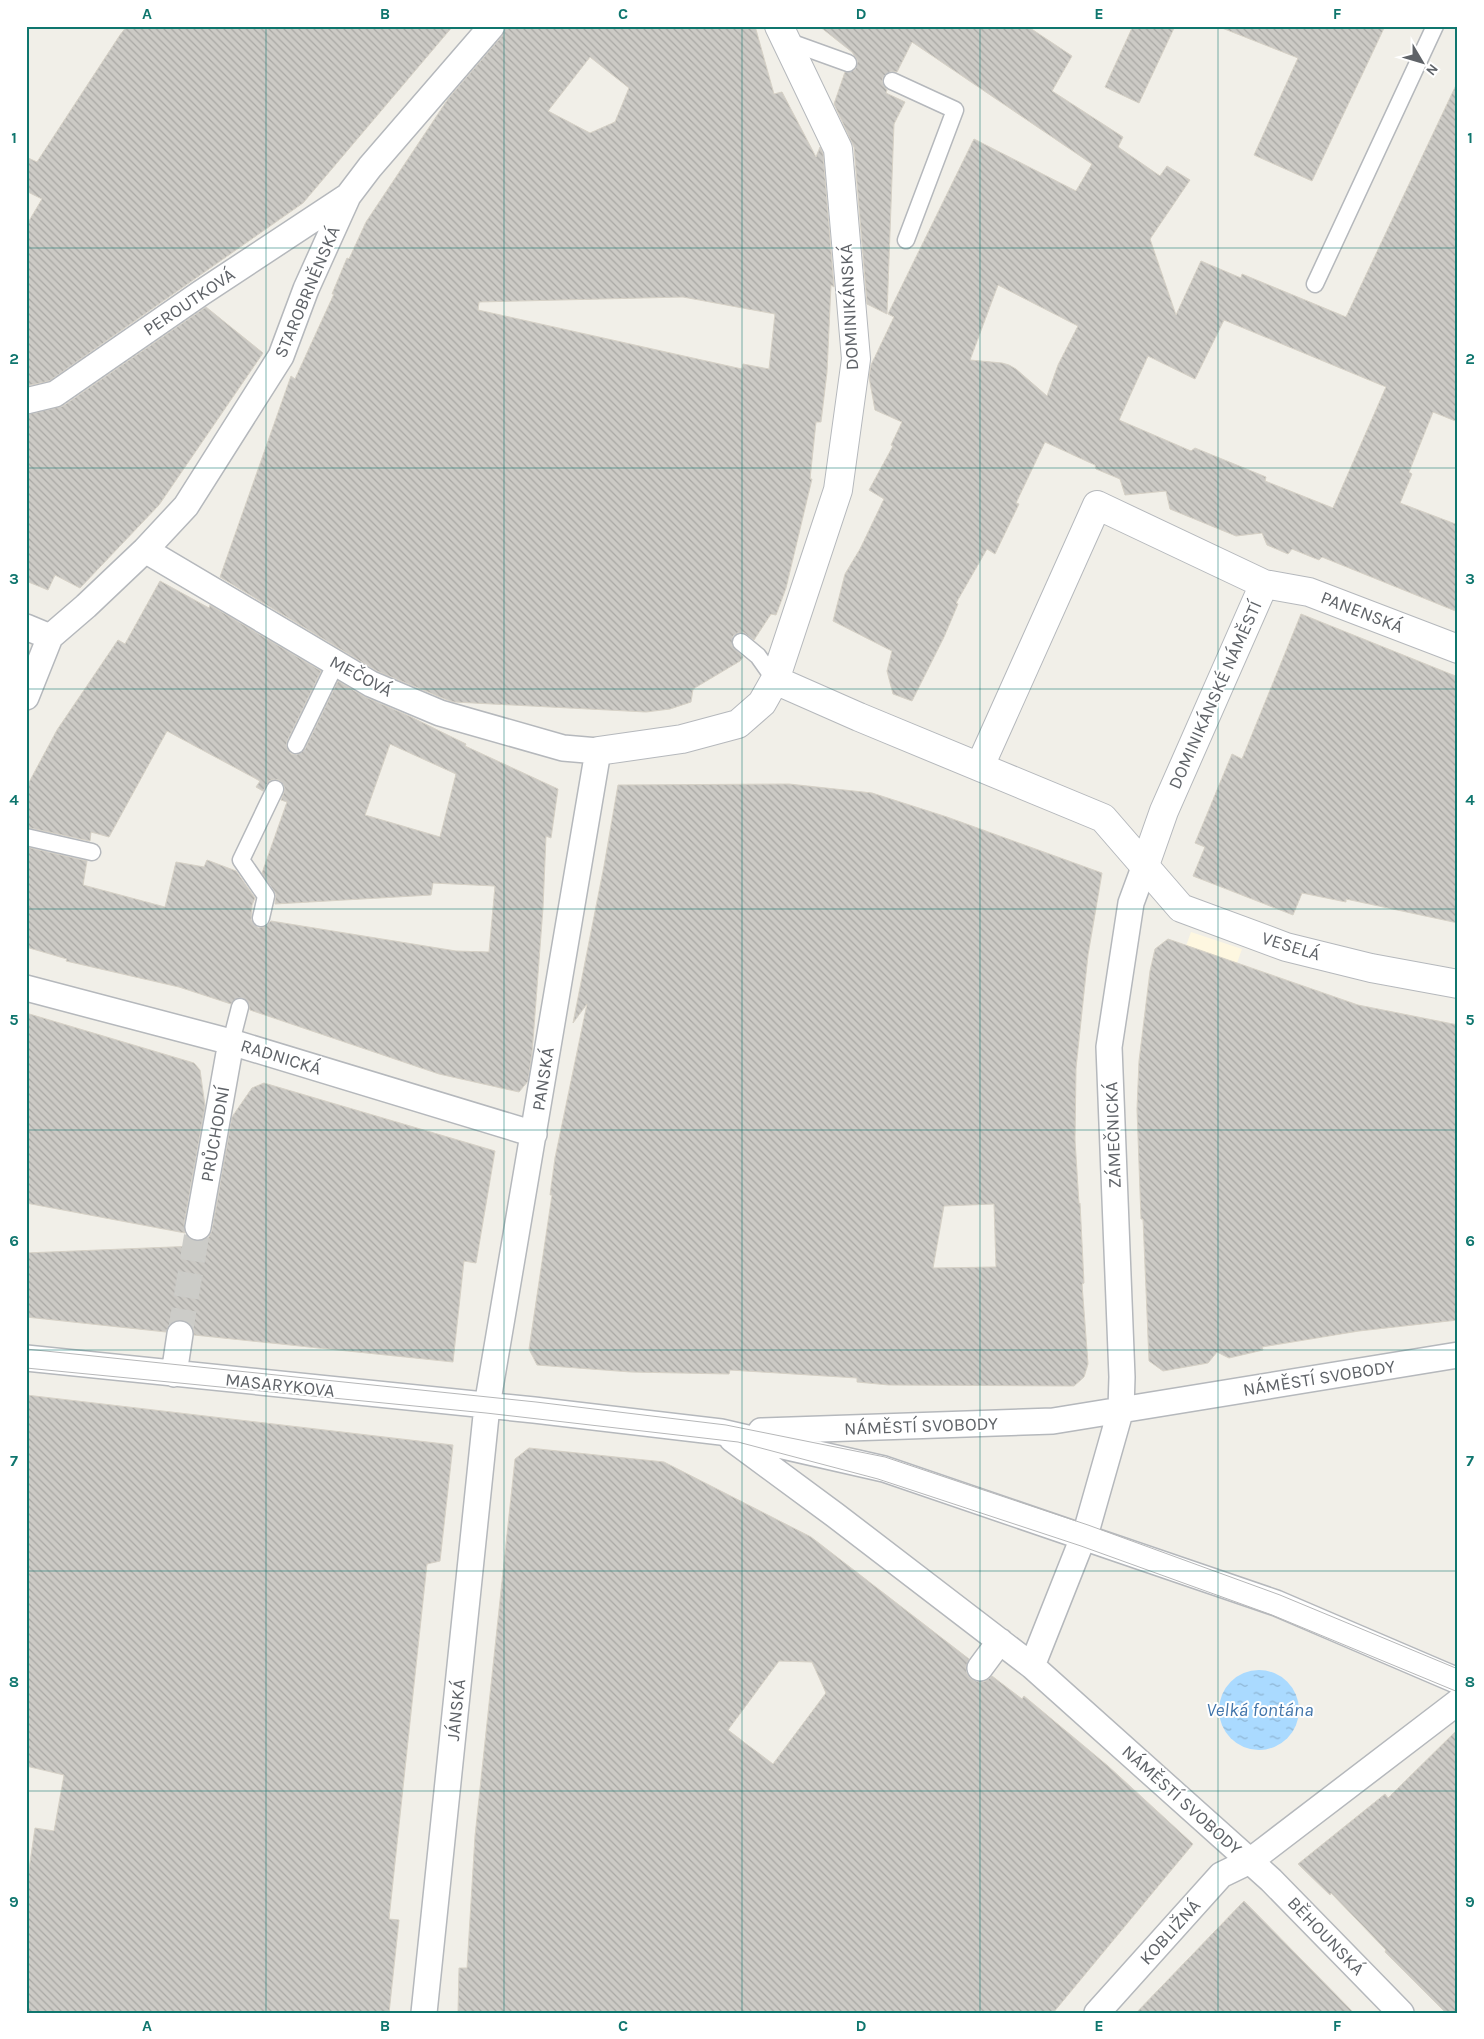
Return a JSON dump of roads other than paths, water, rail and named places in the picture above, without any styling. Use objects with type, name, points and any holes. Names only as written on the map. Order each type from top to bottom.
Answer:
[{"type":"street","name":"STAROBRNĚNSKÁ","points":[[50,637],[145,550],[186,506],[282,356],[306,289],[348,196],[370,167],[492,26]]},
{"type":"street","name":"DOMINIKÁNSKÁ","points":[[776,680],[838,490],[856,359],[838,149],[783,34]]},
{"type":"street","name":"PEROUTKOVÁ","points":[[26,401],[55,394],[201,293],[348,196]]},
{"type":"street","name":"DOMINIKÁNSKÉ NÁMĚSTÍ","points":[[980,766],[1097,505],[1264,584],[1164,812],[1145,865]]},
{"type":"street","name":"MEČOVÁ","points":[[145,550],[371,684],[440,713],[562,748],[598,751]]},
{"type":"street","name":"PANENSKÁ","points":[[1264,584],[1309,592],[1458,649]]},
{"type":"street","points":[[26,628],[50,637],[26,696]]},
{"type":"street","points":[[598,751],[682,739],[738,724],[762,703],[776,680],[859,717],[1103,818],[1145,865]]},
{"type":"street","name":"PANSKÁ","points":[[487,1406],[598,751]]},
{"type":"street","name":"VESELÁ","points":[[1145,865],[1181,908],[1286,947],[1371,968],[1458,984]]},
{"type":"street","name":"ZÁMEČNICKÁ","points":[[1121,1409],[1122,1377],[1110,1046],[1131,903],[1145,865]]},
{"type":"street","name":"RADNICKÁ","points":[[26,988],[231,1042],[534,1134]]},
{"type":"street","name":"PRŮCHODNÍ","points":[[198,1227],[231,1042]]},
{"type":"street","points":[[174,1374],[180,1334]]},
{"type":"street","name":"NÁMĚSTÍ SVOBODY","points":[[721,1432],[1053,1421],[1458,1356]]},
{"type":"street","name":"MASARYKOVA","points":[[26,1358],[534,1410]]},
{"type":"street","name":"JÁNSKÁ","points":[[424,2013],[487,1406]]},
{"type":"street","points":[[1032,1666],[1084,1537],[1121,1409]]},
{"type":"street","name":"NÁMĚSTÍ SVOBODY","points":[[534,1410],[721,1432],[884,1469],[1276,1604],[1458,1681]]},
{"type":"street","name":"NÁMĚSTÍ SVOBODY","points":[[721,1432],[836,1515],[1032,1666],[1250,1861],[1458,1702]]},
{"type":"street","points":[[980,1668],[1000,1641]]},
{"type":"street","name":"KOBLIŽNÁ","points":[[1097,2013],[1221,1875],[1250,1861]]},
{"type":"street","name":"BĚHOUNSKÁ","points":[[1250,1861],[1272,1880],[1401,2013]]},
{"type":"lane","points":[[1315,284],[1435,26]]},
{"type":"lane","points":[[783,34],[848,63]]},
{"type":"lane","points":[[892,81],[955,110],[906,240]]},
{"type":"lane","points":[[742,642],[758,656],[776,680]]},
{"type":"lane","points":[[296,745],[336,663]]},
{"type":"lane","points":[[261,918],[266,896],[241,860],[275,789]]},
{"type":"lane","points":[[26,837],[92,852]]},
{"type":"lane","points":[[231,1042],[240,1007]]},
{"type":"water","name":"Velká fontána","points":[[1259,1670],[1274,1673],[1287,1682],[1296,1695],[1299,1710],[1296,1725],[1287,1738],[1274,1747],[1259,1750],[1244,1747],[1231,1738],[1222,1725],[1219,1710],[1222,1695],[1231,1682],[1244,1673]]},
{"type":"tunnel","points":[[180,1334],[198,1227]]},
{"type":"tram line","points":[[26,1349],[536,1402],[726,1425],[885,1457],[1088,1525],[1280,1595],[1458,1669]]},
{"type":"tram line","points":[[26,1368],[486,1413],[738,1442],[878,1479],[1081,1546],[1272,1615],[1458,1692]]}]
